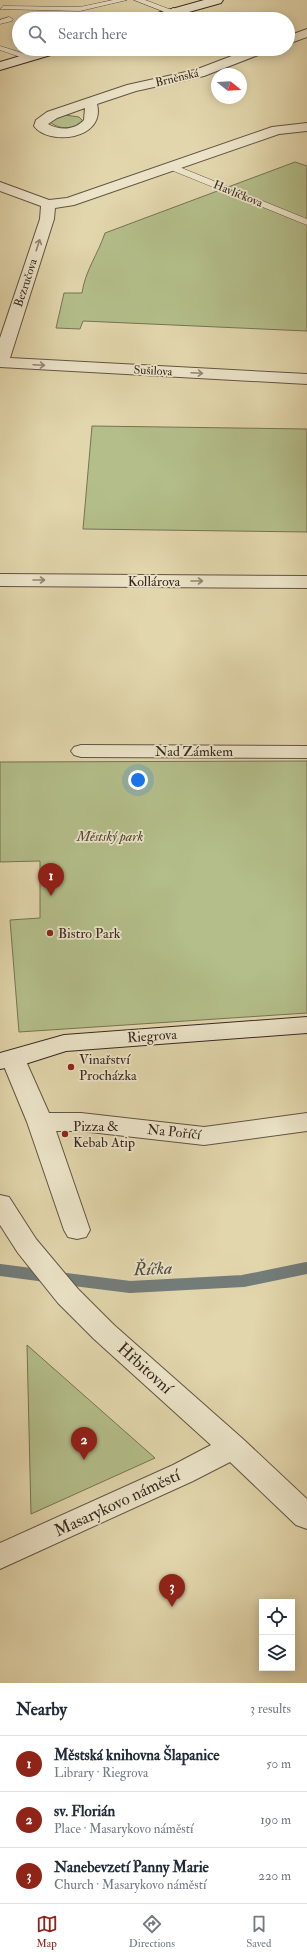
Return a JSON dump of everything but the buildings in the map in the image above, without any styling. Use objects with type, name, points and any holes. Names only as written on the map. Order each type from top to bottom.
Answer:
[{"type":"street","points":[[173,12],[217,0]]},
{"type":"street","points":[[295,37],[307,33]]},
{"type":"street","points":[[0,66],[23,56]]},
{"type":"street","name":"Brněnská","points":[[90,102],[132,88],[199,73],[244,56]]},
{"type":"street","points":[[0,186],[48,204],[69,202],[169,166],[277,130],[307,126]]},
{"type":"street","name":"Bezručova","points":[[0,362],[47,219],[48,204]]},
{"type":"street","name":"Sušilova","points":[[0,362],[307,379]]},
{"type":"street","name":"Kollárova","points":[[0,580],[307,582]]},
{"type":"street","name":"Nad Zámkem","points":[[81,751],[307,752]]},
{"type":"street","name":"Riegrova","points":[[7,1060],[64,1043],[307,1025]]},
{"type":"street","points":[[7,1060],[40,1122],[77,1230]]},
{"type":"street","name":"Na Poříčí","points":[[40,1122],[81,1122],[204,1136],[307,1122]]},
{"type":"street","name":"Hřbitovní","points":[[0,1204],[27,1246],[68,1296],[104,1332],[304,1509]]},
{"type":"street","name":"Masarykovo náměstí","points":[[0,1557],[183,1473],[233,1447]]},
{"type":"lane","points":[[3,8],[80,9],[123,0]]},
{"type":"lane","points":[[138,0],[173,12]]},
{"type":"lane","points":[[0,22],[9,19]]},
{"type":"lane","points":[[0,48],[12,50]]},
{"type":"lane","name":"Havlíčkova","points":[[169,166],[307,222]]},
{"type":"green space","points":[[65,115],[79,117],[84,122],[76,126],[63,128],[50,122],[59,116]]},
{"type":"green space","points":[[295,162],[307,166],[307,331],[83,321],[80,329],[56,328],[64,293],[82,293],[86,277],[105,233]]},
{"type":"green space","points":[[92,426],[307,429],[307,532],[83,529]]},
{"type":"green space","name":"Městský park","points":[[307,761],[307,1013],[19,1032],[10,920],[40,918],[40,861],[0,862],[0,762]]},
{"type":"green space","points":[[27,1345],[155,1458],[31,1514]]},
{"type":"waterway","name":"Říčka","points":[[58,1278],[130,1287],[243,1281],[307,1268]]},
{"type":"waterway","name":"Říčka","points":[[0,1270],[46,1276]]},
{"type":"place","name":"Městská knihovna Šlapanice","points":[[51,896]]},
{"type":"place","name":"Bistro Park","points":[[50,933]]},
{"type":"place","name":"Vinařství Procházka","points":[[71,1067]]},
{"type":"place","name":"Pizza & Kebab Atip","points":[[65,1134]]},
{"type":"place","name":"sv. Florián","points":[[84,1460]]},
{"type":"place","name":"Nanebevzetí Panny Marie","points":[[172,1607]]}]
